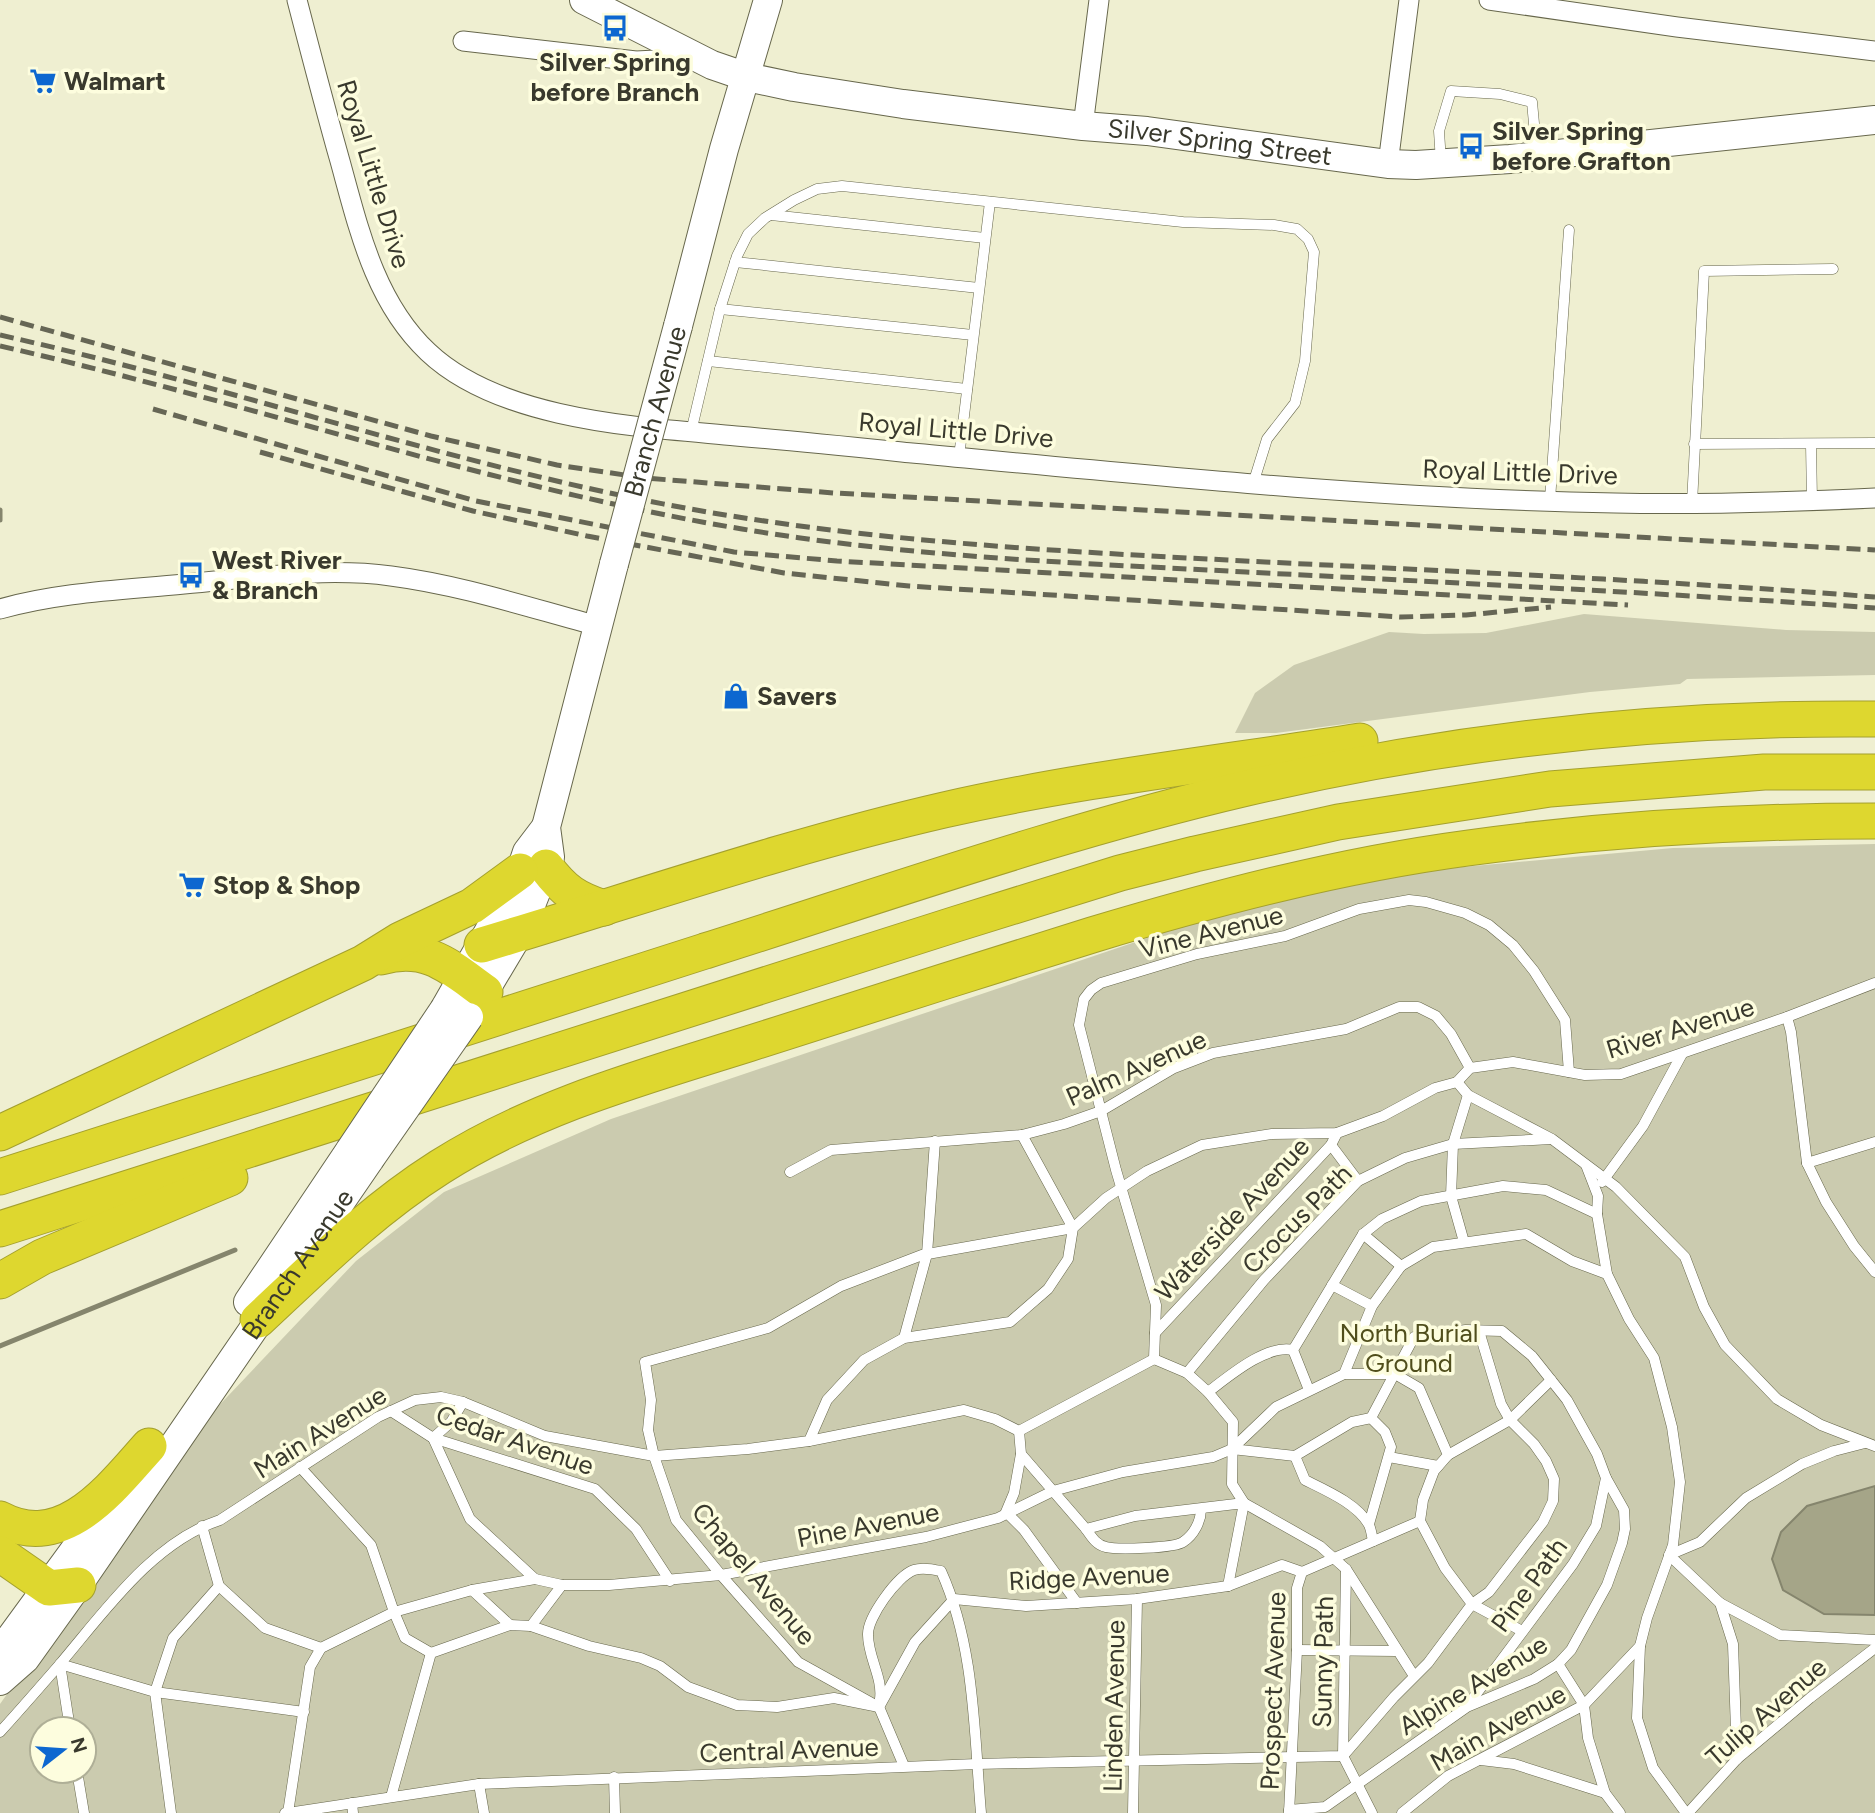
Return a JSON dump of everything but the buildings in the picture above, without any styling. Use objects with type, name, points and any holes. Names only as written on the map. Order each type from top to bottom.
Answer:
[{"type":"highway","points":[[0,1177],[1086,831],[1199,800],[1381,760],[1578,733],[1658,726],[1875,719]]},
{"type":"highway","points":[[482,945],[848,835],[1003,798],[1382,738],[1465,747]]},
{"type":"highway","points":[[0,1229],[1121,873],[1338,822],[1538,790],[1764,772],[1875,772]]},
{"type":"highway","points":[[258,1320],[354,1231],[392,1200],[465,1152],[524,1123],[627,1082],[1092,935],[1165,913],[1282,884],[1466,848],[1609,831],[1678,826],[1875,821]]},
{"type":"highway","points":[[0,1133],[363,962],[400,940],[472,906],[533,869],[574,897],[604,908]]},
{"type":"highway","points":[[363,962],[401,953],[424,954],[439,960],[466,999]]},
{"type":"highway","points":[[0,1281],[42,1257],[445,1087]]},
{"type":"highway","points":[[0,1518],[12,1524],[37,1527],[76,1518],[102,1499],[149,1446]]},
{"type":"highway","points":[[0,1554],[64,1587]]},
{"type":"main road","name":"Silver Spring Street","points":[[584,0],[712,65],[747,77],[794,87],[903,104],[1147,131],[1388,164],[1537,156],[1875,120]]},
{"type":"main road","name":"Branch Avenue","points":[[0,1681],[25,1659],[64,1587],[149,1446],[360,1155],[466,999],[519,934],[533,869],[527,852],[546,827],[724,149],[768,0]]},
{"type":"main road","name":"Branch Avenue","points":[[466,999],[482,945],[517,882],[533,869]]},
{"type":"main road","name":"Branch Avenue","points":[[0,1652],[64,1587],[258,1320],[360,1155]]},
{"type":"street","name":"Royal Little Drive","points":[[297,0],[370,263],[397,315],[428,352],[467,382],[504,398],[587,419],[691,432],[1253,484],[1550,500],[1692,503],[1875,498]]},
{"type":"street","points":[[1083,125],[1100,0]]},
{"type":"street","points":[[1388,164],[1409,0]]},
{"type":"street","points":[[1489,0],[1677,27],[1875,51]]},
{"type":"street","points":[[463,41],[636,61],[656,60],[680,49]]},
{"type":"street","points":[[7,607],[81,594],[286,575],[350,573],[445,585],[598,626]]},
{"type":"lane","points":[[1441,163],[1439,131],[1451,91],[1500,94],[1532,102],[1537,156]]},
{"type":"lane","points":[[691,432],[720,309],[735,262],[748,234],[770,215],[817,189],[842,186],[1183,222],[1274,225],[1297,229],[1308,239],[1314,252],[1306,361],[1295,403],[1267,439],[1253,484]]},
{"type":"lane","points":[[959,457],[989,202]]},
{"type":"lane","points":[[770,215],[985,238]]},
{"type":"lane","points":[[1550,500],[1569,230]]},
{"type":"lane","points":[[735,262],[979,288]]},
{"type":"lane","points":[[1692,503],[1704,271],[1833,269]]},
{"type":"lane","points":[[720,309],[973,335]]},
{"type":"lane","points":[[708,361],[967,389]]},
{"type":"lane","points":[[1694,444],[1875,443]]},
{"type":"lane","points":[[1811,444],[1812,501]]},
{"type":"lane","name":"Vine Avenue","points":[[1154,1359],[1156,1305],[1121,1188],[1079,1025],[1084,999],[1101,983],[1169,961],[1284,936],[1359,909],[1409,900],[1426,902],[1465,913],[1489,925],[1513,945],[1534,971],[1565,1020],[1569,1072]]},
{"type":"lane","name":"River Avenue","points":[[1470,1068],[1513,1062],[1585,1075],[1621,1074],[1875,984]]},
{"type":"lane","name":"Palm Avenue","points":[[790,1172],[831,1150],[1022,1135],[1064,1124],[1101,1111],[1174,1068],[1213,1053],[1346,1028],[1399,1007],[1418,1007],[1436,1016],[1451,1034],[1470,1068]]},
{"type":"lane","points":[[1787,1017],[1807,1163],[1826,1202],[1854,1246],[1875,1272]]},
{"type":"lane","points":[[1598,1196],[1604,1179],[1643,1126],[1682,1054]]},
{"type":"lane","points":[[927,1254],[1073,1228],[1105,1198],[1147,1171],[1202,1145],[1272,1134],[1337,1133],[1383,1116],[1435,1088],[1457,1082],[1470,1068]]},
{"type":"lane","points":[[1457,1082],[1468,1095],[1552,1139],[1616,1187],[1685,1257],[1704,1307],[1725,1345],[1777,1399],[1821,1425],[1870,1445]]},
{"type":"lane","points":[[1464,1242],[1451,1196],[1453,1144],[1468,1095]]},
{"type":"lane","name":"Waterside Avenue","points":[[1155,1333],[1331,1145],[1337,1133]]},
{"type":"lane","points":[[809,1441],[827,1400],[864,1360],[904,1338],[1010,1322],[1048,1289],[1055,1279],[1068,1259],[1073,1228],[1022,1135]]},
{"type":"lane","name":"Crocus Path","points":[[1187,1373],[1264,1280],[1357,1181],[1405,1158],[1453,1144],[1552,1139]]},
{"type":"lane","points":[[904,1338],[927,1254],[935,1141]]},
{"type":"lane","points":[[1807,1163],[1875,1142]]},
{"type":"lane","points":[[1331,1145],[1357,1181]]},
{"type":"lane","name":"Main Avenue","points":[[1408,1812],[1448,1776],[1584,1705],[1640,1646],[1673,1545],[1680,1482],[1672,1427],[1654,1358],[1629,1319],[1607,1274],[1597,1214],[1598,1196],[1586,1164]]},
{"type":"lane","points":[[1293,1350],[1363,1234],[1381,1219],[1421,1201],[1503,1186],[1546,1190],[1597,1214]]},
{"type":"lane","points":[[1363,1234],[1401,1266]]},
{"type":"lane","points":[[1344,1374],[1372,1306],[1401,1266],[1433,1247],[1526,1234],[1572,1261],[1607,1274]]},
{"type":"lane","name":"Chapel Avenue","points":[[879,1707],[799,1662],[721,1576],[676,1520],[648,1430],[651,1400],[645,1362],[768,1328],[841,1286],[927,1254]]},
{"type":"lane","points":[[1332,1285],[1372,1306]]},
{"type":"lane","points":[[1294,1756],[1343,1756],[1428,1663],[1472,1604],[1489,1592],[1543,1522],[1553,1501],[1554,1479],[1534,1444],[1510,1420],[1501,1404],[1479,1331]]},
{"type":"lane","name":"Alpine Avenue","points":[[1289,1811],[1325,1807],[1467,1707],[1534,1679],[1558,1664],[1571,1650],[1606,1585],[1623,1536],[1624,1510],[1567,1400],[1532,1356],[1502,1331],[1433,1333],[1414,1338],[1395,1374]]},
{"type":"lane","points":[[1208,1392],[1246,1364],[1283,1348],[1293,1350]]},
{"type":"lane","points":[[1293,1350],[1309,1390]]},
{"type":"lane","points":[[1077,1603],[1024,1530],[1006,1512],[1014,1493],[1021,1454],[1019,1431],[1154,1359],[1187,1373],[1208,1392],[1233,1422],[1232,1484],[1244,1503],[1320,1546],[1346,1569],[1414,1676]]},
{"type":"lane","name":"Pine Avenue","points":[[321,1648],[394,1612],[472,1590],[536,1579],[562,1585],[609,1585],[721,1576],[926,1537],[999,1518],[1006,1512],[1053,1491],[1123,1472],[1213,1457],[1232,1449],[1276,1407],[1344,1374],[1395,1374]]},
{"type":"lane","points":[[1232,1449],[1294,1456],[1352,1422],[1371,1418],[1395,1374],[1419,1388],[1448,1454]]},
{"type":"lane","points":[[1522,1631],[1472,1604],[1445,1568],[1420,1521],[1423,1500],[1438,1466],[1448,1454],[1510,1420],[1551,1380]]},
{"type":"lane","name":"Main Avenue","points":[[0,1732],[98,1618],[161,1552],[202,1526],[220,1520],[378,1417],[415,1400],[441,1397],[463,1402],[545,1436],[654,1456],[809,1441],[964,1410],[995,1419],[1019,1431]]},
{"type":"lane","points":[[463,1402],[452,1422],[433,1438],[470,1519],[536,1579]]},
{"type":"lane","name":"Cedar Avenue","points":[[391,1411],[433,1438],[595,1489],[636,1529],[670,1581]]},
{"type":"lane","points":[[1368,1524],[1391,1447],[1385,1432],[1371,1418]]},
{"type":"lane","points":[[1870,1445],[1834,1451],[1802,1464],[1746,1498],[1700,1542],[1669,1555],[1720,1603],[1780,1636],[1875,1640]]},
{"type":"lane","points":[[1021,1454],[1096,1542],[1106,1547],[1151,1548],[1182,1543],[1196,1529],[1202,1509]]},
{"type":"lane","points":[[1294,1456],[1305,1480],[1338,1496],[1368,1524],[1373,1541]]},
{"type":"lane","points":[[1389,1457],[1438,1466]]},
{"type":"lane","points":[[300,1467],[371,1545],[405,1638],[431,1653],[510,1625],[531,1626],[589,1646],[640,1658],[660,1666],[688,1687],[737,1705],[777,1707],[834,1698],[879,1707]]},
{"type":"lane","name":"Pine Path","points":[[1467,1707],[1573,1564],[1591,1535],[1606,1478]]},
{"type":"lane","points":[[1086,1529],[1135,1516],[1244,1503]]},
{"type":"lane","points":[[1227,1586],[1244,1503]]},
{"type":"lane","points":[[1302,1572],[1420,1521]]},
{"type":"lane","points":[[202,1526],[219,1586],[265,1628],[321,1648],[310,1667],[287,1813]]},
{"type":"lane","name":"Ridge Avenue","points":[[954,1599],[1026,1606],[1137,1599],[1227,1586],[1282,1565],[1302,1572]]},
{"type":"lane","name":"Sunny Path","points":[[1343,1756],[1346,1569]]},
{"type":"lane","points":[[904,1766],[879,1707],[881,1689],[869,1650],[867,1632],[876,1611],[900,1579],[913,1571],[941,1571],[954,1599],[972,1689],[981,1813]]},
{"type":"lane","name":"Prospect Avenue","points":[[1289,1811],[1294,1756],[1297,1588],[1302,1572]]},
{"type":"lane","points":[[531,1626],[562,1585]]},
{"type":"lane","points":[[171,1813],[155,1692],[173,1638],[219,1586]]},
{"type":"lane","points":[[472,1590],[510,1625]]},
{"type":"lane","points":[[879,1707],[915,1642],[954,1599]]},
{"type":"lane","name":"Linden Avenue","points":[[1133,1813],[1137,1599]]},
{"type":"lane","points":[[1720,1603],[1734,1644],[1737,1759]]},
{"type":"lane","points":[[1640,1646],[1637,1718],[1653,1768],[1687,1813]]},
{"type":"lane","name":"Tulip Avenue","points":[[1687,1813],[1737,1759],[1875,1648]]},
{"type":"lane","points":[[1297,1650],[1398,1651]]},
{"type":"lane","points":[[391,1797],[431,1653]]},
{"type":"lane","points":[[68,1715],[60,1664],[155,1692],[304,1712]]},
{"type":"lane","points":[[1558,1664],[1584,1705],[1588,1738],[1605,1793],[1620,1813]]},
{"type":"lane","name":"Central Avenue","points":[[287,1813],[353,1808],[391,1797],[480,1784],[904,1766],[1294,1756]]},
{"type":"lane","points":[[1343,1756],[1372,1813]]},
{"type":"lane","points":[[1480,1760],[1514,1764],[1605,1793]]},
{"type":"lane","points":[[614,1777],[615,1813]]},
{"type":"lane","points":[[480,1784],[484,1813]]},
{"type":"lane","points":[[79,1785],[84,1813]]},
{"type":"green space","points":[[1584,614],[1786,630],[1875,632],[1875,675],[1687,679],[1680,684],[1590,692],[1276,733],[1235,733],[1255,693],[1294,665],[1389,632],[1486,633]]},
{"type":"green space","name":"North Burial Ground","points":[[1875,844],[1875,1813],[0,1813],[0,1704],[190,1436],[356,1261],[444,1192],[611,1119],[1248,904],[1418,871],[1673,848]]},
{"type":"shaded area","points":[[1875,1486],[1875,1615],[1824,1614],[1783,1590],[1772,1559],[1781,1532],[1807,1506]]},
{"type":"waterway","points":[[0,510],[0,520]]},
{"type":"waterway","points":[[0,1346],[235,1250]]},
{"type":"railway","points":[[0,317],[431,436],[557,465],[645,478],[834,493],[1875,550]]},
{"type":"railway","points":[[0,335],[94,357],[561,482],[656,502],[815,528],[943,542],[1072,551],[1875,597]]},
{"type":"railway","points":[[0,346],[185,392],[555,491],[804,539],[930,553],[1056,562],[1875,608]]},
{"type":"railway","points":[[153,409],[476,501],[734,552],[837,561],[1628,605]]},
{"type":"railway","points":[[260,452],[473,511],[587,536],[784,573],[909,586],[1401,617],[1466,615],[1551,607]]},
{"type":"place","name":"Silver Spring before Branch","points":[[615,28]]},
{"type":"place","name":"Walmart","points":[[43,81]]},
{"type":"place","name":"Silver Spring before Grafton","points":[[1471,146]]},
{"type":"place","name":"West River & Branch","points":[[191,575]]},
{"type":"place","name":"Savers","points":[[736,696]]},
{"type":"place","name":"Stop & Shop","points":[[192,885]]}]
